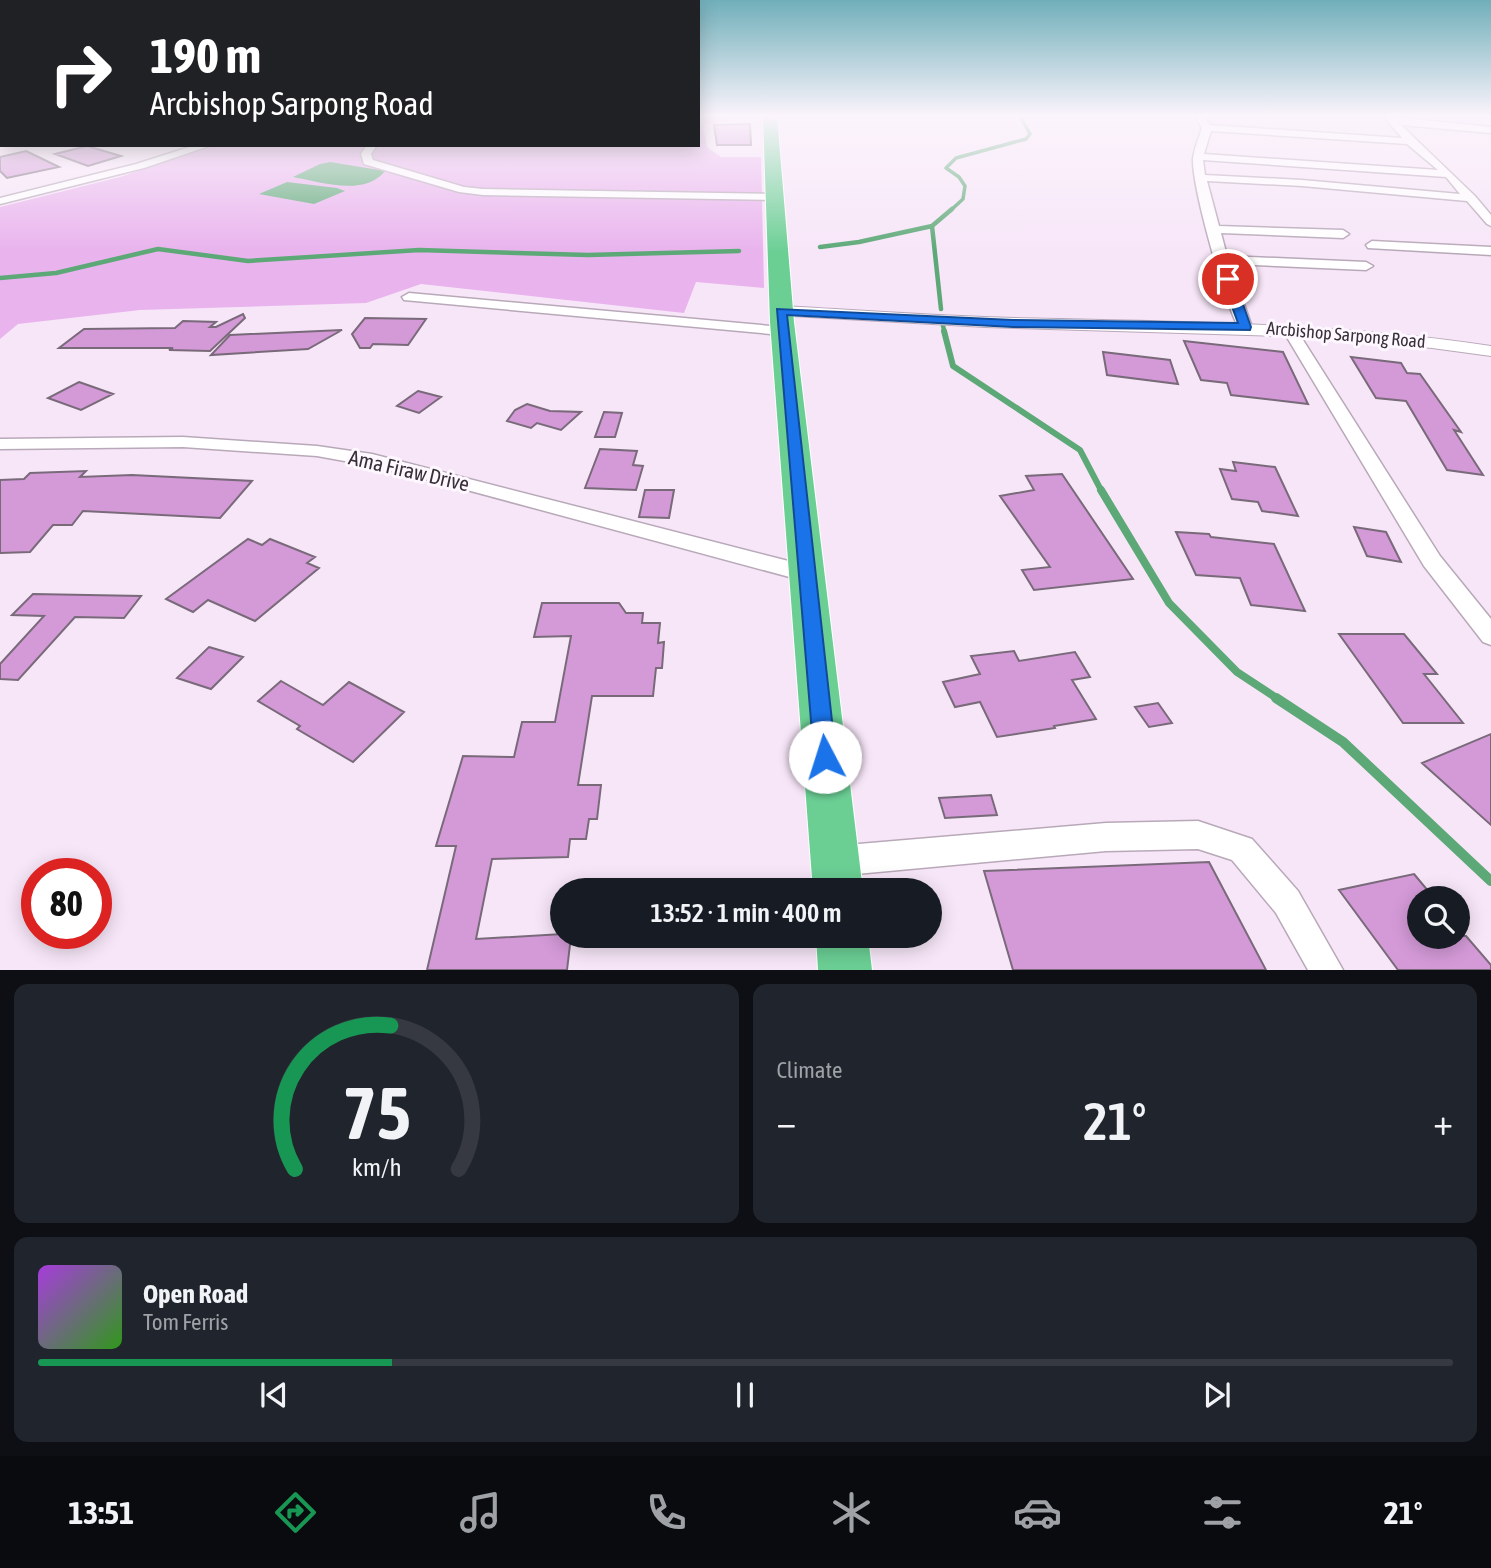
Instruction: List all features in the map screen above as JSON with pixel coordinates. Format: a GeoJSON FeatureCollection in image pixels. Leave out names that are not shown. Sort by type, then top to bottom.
{"type":"FeatureCollection","features":[{"type":"Feature","properties":{"kind":"highway"},"geometry":{"type":"LineString","coordinates":[[771,161],[782,321],[836,876]]}},
{"type":"Feature","properties":{"kind":"highway"},"geometry":{"type":"LineString","coordinates":[[843,948],[845,970]]}},
{"type":"Feature","properties":{"kind":"street"},"geometry":{"type":"LineString","coordinates":[[0,201],[155,161]]}},
{"type":"Feature","properties":{"kind":"street"},"geometry":{"type":"LineString","coordinates":[[368,161],[463,190],[775,197]]}},
{"type":"Feature","properties":{"kind":"street"},"geometry":{"type":"LineString","coordinates":[[1198,161],[1200,178],[1222,260],[1245,327]]}},
{"type":"Feature","properties":{"kind":"street"},"geometry":{"type":"LineString","coordinates":[[1261,161],[1449,174]]}},
{"type":"Feature","properties":{"kind":"street"},"geometry":{"type":"LineString","coordinates":[[1434,161],[1449,174],[1491,222]]}},
{"type":"Feature","properties":{"kind":"street"},"geometry":{"type":"LineString","coordinates":[[1200,178],[1302,183],[1471,198]]}},
{"type":"Feature","properties":{"kind":"street"},"geometry":{"type":"LineString","coordinates":[[1214,229],[1343,234]]}},
{"type":"Feature","properties":{"kind":"street"},"geometry":{"type":"LineString","coordinates":[[1371,245],[1491,251]]}},
{"type":"Feature","properties":{"kind":"street"},"geometry":{"type":"LineString","coordinates":[[1222,260],[1366,266]]}},
{"type":"Feature","properties":{"kind":"street"},"geometry":{"type":"LineString","coordinates":[[409,297],[782,321]]}},
{"type":"Feature","properties":{"kind":"street","name":"Arcbishop Sarpong Road"},"geometry":{"type":"LineString","coordinates":[[782,321],[1245,327],[1381,336],[1491,351]]}},
{"type":"Feature","properties":{"kind":"street"},"geometry":{"type":"LineString","coordinates":[[1289,329],[1432,561],[1491,636]]}},
{"type":"Feature","properties":{"kind":"street","name":"Ama Firaw Drive"},"geometry":{"type":"LineString","coordinates":[[0,444],[183,442],[317,451],[372,460],[433,475],[808,574]]}},
{"type":"Feature","properties":{"kind":"street"},"geometry":{"type":"LineString","coordinates":[[836,876],[1107,837],[1198,835],[1242,849],[1287,902],[1327,970]]}},
{"type":"Feature","properties":{"kind":"shaded area"},"geometry":{"type":"Polygon","coordinates":[[[168,161],[761,161],[764,288],[696,282],[684,313],[421,284],[366,303],[140,310],[18,324],[0,339],[0,207],[120,177],[168,161]]]}},
{"type":"Feature","properties":{"kind":"shaded area"},"geometry":{"type":"Polygon","coordinates":[[[330,162],[385,171],[366,184],[354,186],[293,177],[330,162]]]}},
{"type":"Feature","properties":{"kind":"shaded area"},"geometry":{"type":"Polygon","coordinates":[[[287,182],[345,191],[314,204],[259,194],[287,182]]]}},
{"type":"Feature","properties":{"kind":"building"},"geometry":{"type":"Polygon","coordinates":[[[0,161],[47,161],[59,167],[7,178],[0,171],[0,161]]]}},
{"type":"Feature","properties":{"kind":"building"},"geometry":{"type":"Polygon","coordinates":[[[75,161],[104,161],[88,166],[75,161]]]}},
{"type":"Feature","properties":{"kind":"building"},"geometry":{"type":"Polygon","coordinates":[[[243,314],[245,318],[210,351],[169,350],[173,348],[59,348],[84,329],[175,328],[183,321],[216,322],[210,327],[216,327],[243,314]]]}},
{"type":"Feature","properties":{"kind":"building"},"geometry":{"type":"Polygon","coordinates":[[[365,318],[426,319],[408,345],[373,344],[370,348],[360,348],[352,334],[365,318]]]}},
{"type":"Feature","properties":{"kind":"building"},"geometry":{"type":"Polygon","coordinates":[[[342,330],[308,349],[211,355],[230,335],[342,330]]]}},
{"type":"Feature","properties":{"kind":"building"},"geometry":{"type":"Polygon","coordinates":[[[1184,341],[1283,352],[1308,404],[1231,395],[1227,383],[1201,380],[1184,341]]]}},
{"type":"Feature","properties":{"kind":"building"},"geometry":{"type":"Polygon","coordinates":[[[1103,352],[1170,360],[1178,384],[1107,375],[1103,352]]]}},
{"type":"Feature","properties":{"kind":"building"},"geometry":{"type":"Polygon","coordinates":[[[1351,357],[1401,363],[1407,373],[1420,374],[1461,432],[1454,430],[1483,475],[1447,470],[1406,401],[1376,398],[1351,357]]]}},
{"type":"Feature","properties":{"kind":"building"},"geometry":{"type":"Polygon","coordinates":[[[79,382],[113,394],[81,410],[48,398],[79,382]]]}},
{"type":"Feature","properties":{"kind":"building"},"geometry":{"type":"Polygon","coordinates":[[[418,391],[441,397],[419,413],[397,406],[418,391]]]}},
{"type":"Feature","properties":{"kind":"building"},"geometry":{"type":"Polygon","coordinates":[[[527,404],[550,411],[581,412],[561,430],[537,423],[531,428],[507,421],[515,410],[527,404]]]}},
{"type":"Feature","properties":{"kind":"building"},"geometry":{"type":"Polygon","coordinates":[[[604,412],[622,413],[615,437],[595,437],[604,412]]]}},
{"type":"Feature","properties":{"kind":"building"},"geometry":{"type":"Polygon","coordinates":[[[600,449],[637,451],[633,465],[643,466],[636,490],[585,488],[600,449]]]}},
{"type":"Feature","properties":{"kind":"building"},"geometry":{"type":"Polygon","coordinates":[[[1233,462],[1275,467],[1298,516],[1262,511],[1258,502],[1232,499],[1220,469],[1236,471],[1233,462]]]}},
{"type":"Feature","properties":{"kind":"building"},"geometry":{"type":"Polygon","coordinates":[[[86,471],[80,477],[132,475],[252,481],[220,518],[83,511],[72,525],[53,525],[30,552],[0,553],[0,480],[24,479],[30,473],[86,471]]]}},
{"type":"Feature","properties":{"kind":"building"},"geometry":{"type":"Polygon","coordinates":[[[1062,474],[1133,579],[1034,590],[1022,570],[1050,567],[1000,496],[1034,490],[1026,476],[1062,474]]]}},
{"type":"Feature","properties":{"kind":"building"},"geometry":{"type":"Polygon","coordinates":[[[645,490],[674,490],[669,518],[639,517],[645,490]]]}},
{"type":"Feature","properties":{"kind":"building"},"geometry":{"type":"Polygon","coordinates":[[[1354,527],[1386,532],[1401,562],[1367,556],[1354,527]]]}},
{"type":"Feature","properties":{"kind":"building"},"geometry":{"type":"Polygon","coordinates":[[[1176,532],[1274,544],[1305,611],[1251,605],[1240,578],[1196,575],[1176,532]]]}},
{"type":"Feature","properties":{"kind":"building"},"geometry":{"type":"Polygon","coordinates":[[[248,539],[262,545],[270,539],[315,557],[307,563],[319,568],[255,621],[208,600],[193,612],[166,599],[248,539]]]}},
{"type":"Feature","properties":{"kind":"building"},"geometry":{"type":"Polygon","coordinates":[[[33,594],[141,596],[124,618],[75,617],[18,680],[0,679],[0,664],[44,616],[12,615],[33,594]]]}},
{"type":"Feature","properties":{"kind":"building"},"geometry":{"type":"Polygon","coordinates":[[[542,603],[619,603],[626,613],[643,613],[642,623],[660,623],[658,643],[664,642],[662,668],[656,668],[653,696],[592,696],[578,785],[601,785],[597,819],[589,819],[586,839],[570,839],[568,857],[492,859],[476,939],[550,935],[550,948],[570,948],[567,970],[427,970],[456,846],[436,846],[463,756],[514,757],[522,722],[555,722],[571,636],[534,637],[542,603]]]}},
{"type":"Feature","properties":{"kind":"building"},"geometry":{"type":"Polygon","coordinates":[[[1339,634],[1404,634],[1437,674],[1424,674],[1463,723],[1403,723],[1339,634]]]}},
{"type":"Feature","properties":{"kind":"building"},"geometry":{"type":"Polygon","coordinates":[[[209,647],[243,657],[211,689],[177,678],[209,647]]]}},
{"type":"Feature","properties":{"kind":"building"},"geometry":{"type":"Polygon","coordinates":[[[1014,651],[1019,661],[1075,652],[1090,677],[1072,680],[1096,719],[997,737],[980,702],[955,707],[943,682],[980,674],[971,656],[1014,651]]]}},
{"type":"Feature","properties":{"kind":"building"},"geometry":{"type":"Polygon","coordinates":[[[281,681],[323,705],[349,682],[404,712],[353,762],[297,729],[300,726],[258,701],[281,681]]]}},
{"type":"Feature","properties":{"kind":"building"},"geometry":{"type":"Polygon","coordinates":[[[1158,703],[1172,723],[1149,727],[1135,707],[1158,703]]]}},
{"type":"Feature","properties":{"kind":"building"},"geometry":{"type":"Polygon","coordinates":[[[1491,734],[1491,825],[1422,763],[1491,734]]]}},
{"type":"Feature","properties":{"kind":"building"},"geometry":{"type":"Polygon","coordinates":[[[991,795],[997,815],[945,818],[939,798],[991,795]]]}},
{"type":"Feature","properties":{"kind":"building"},"geometry":{"type":"Polygon","coordinates":[[[1209,862],[1266,970],[1013,970],[984,871],[1209,862]]]}},
{"type":"Feature","properties":{"kind":"building"},"geometry":{"type":"Polygon","coordinates":[[[1414,874],[1424,886],[1407,886],[1407,949],[1470,949],[1470,941],[1491,965],[1491,970],[1398,970],[1339,890],[1414,874]]]}},
{"type":"Feature","properties":{"kind":"waterway"},"geometry":{"type":"LineString","coordinates":[[950,211],[963,199],[965,186],[959,177],[946,168],[953,161]]}},
{"type":"Feature","properties":{"kind":"waterway"},"geometry":{"type":"LineString","coordinates":[[932,226],[952,209]]}},
{"type":"Feature","properties":{"kind":"waterway"},"geometry":{"type":"LineString","coordinates":[[820,247],[859,242],[932,226]]}},
{"type":"Feature","properties":{"kind":"waterway"},"geometry":{"type":"LineString","coordinates":[[932,226],[941,309]]}},
{"type":"Feature","properties":{"kind":"waterway"},"geometry":{"type":"LineString","coordinates":[[0,278],[56,273],[158,249],[248,261],[419,250],[588,255],[739,251]]}},
{"type":"Feature","properties":{"kind":"waterway"},"geometry":{"type":"LineString","coordinates":[[943,326],[945,333]]}},
{"type":"Feature","properties":{"kind":"waterway"},"geometry":{"type":"LineString","coordinates":[[944,331],[953,366],[1080,450],[1102,492]]}},
{"type":"Feature","properties":{"kind":"waterway"},"geometry":{"type":"LineString","coordinates":[[1101,490],[1169,603],[1237,672],[1278,699]]}},
{"type":"Feature","properties":{"kind":"waterway"},"geometry":{"type":"LineString","coordinates":[[1276,698],[1343,742],[1491,881]]}},
{"type":"Feature","properties":{"kind":"route"},"geometry":{"type":"LineString","coordinates":[[825,757],[781,311],[1013,323],[1245,327],[1228,279]]}}]}
